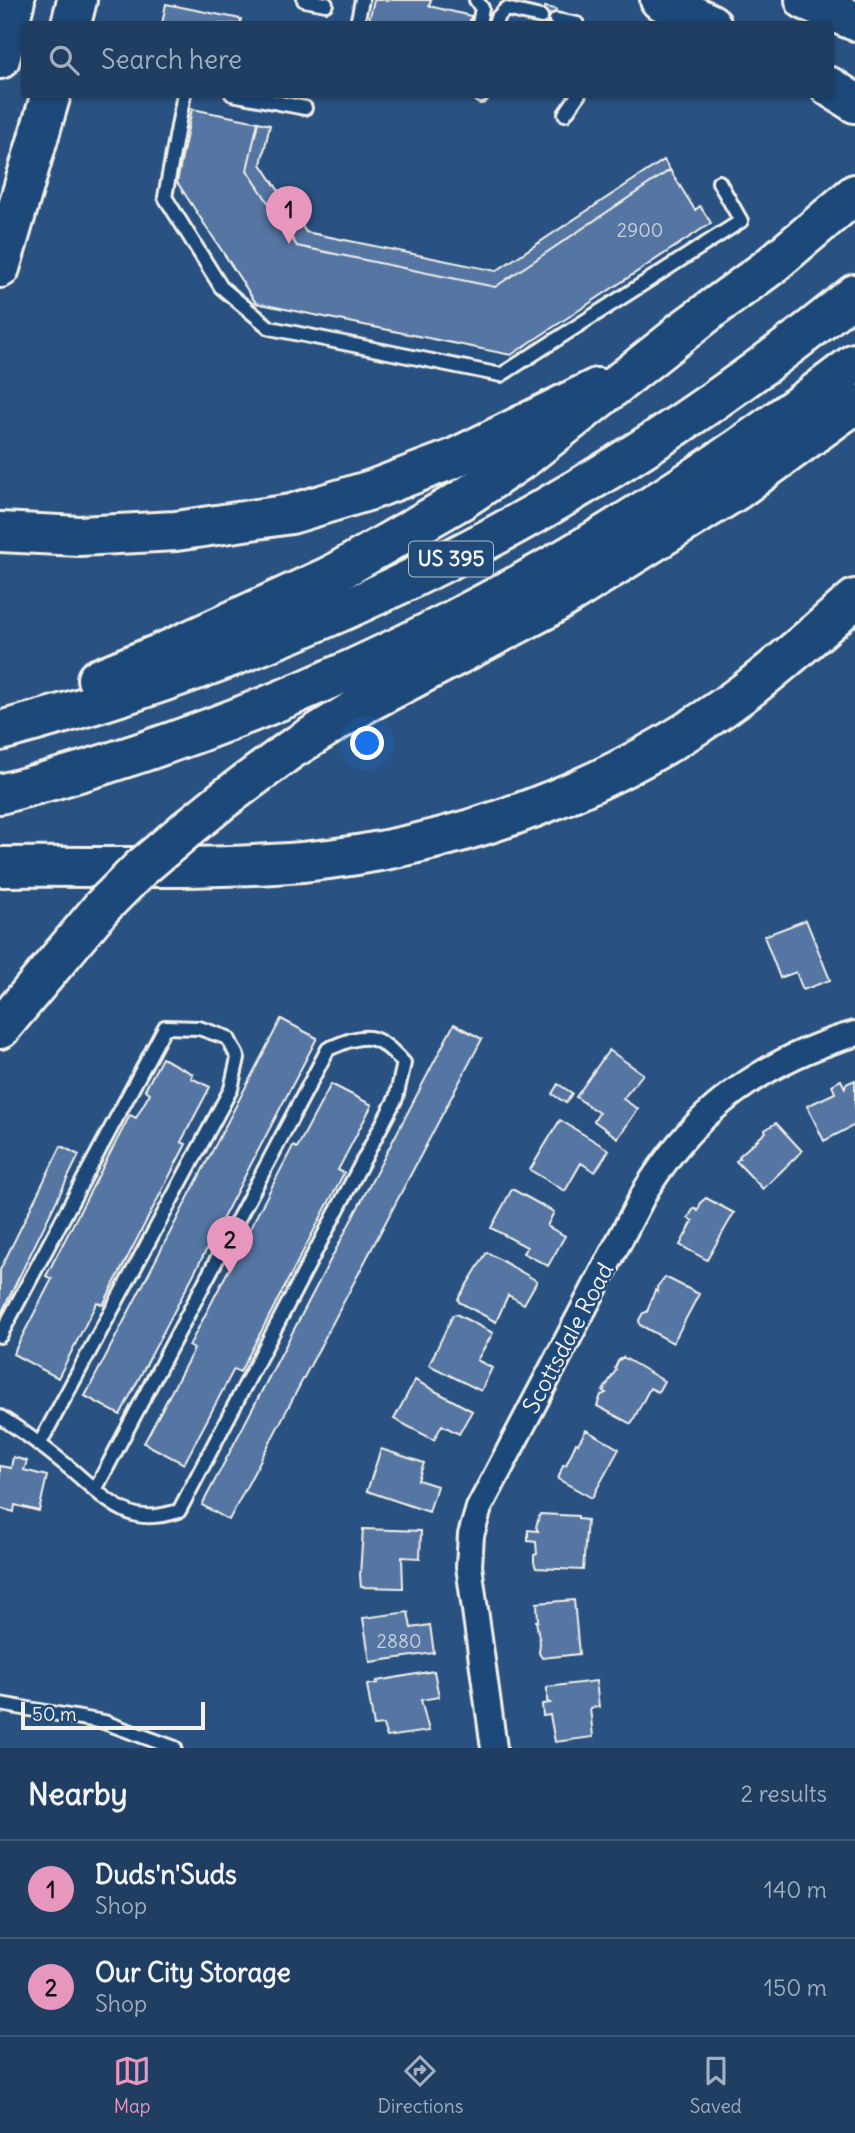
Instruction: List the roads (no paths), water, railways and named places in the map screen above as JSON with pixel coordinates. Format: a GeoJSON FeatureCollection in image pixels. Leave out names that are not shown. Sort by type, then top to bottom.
{"type":"FeatureCollection","features":[{"type":"Feature","properties":{"kind":"main road"},"geometry":{"type":"LineString","coordinates":[[0,54],[15,0]]}},
{"type":"Feature","properties":{"kind":"main road"},"geometry":{"type":"LineString","coordinates":[[72,21],[78,0]]}},
{"type":"Feature","properties":{"kind":"main road"},"geometry":{"type":"LineString","coordinates":[[660,0],[705,21]]}},
{"type":"Feature","properties":{"kind":"main road"},"geometry":{"type":"LineString","coordinates":[[805,0],[855,21]]}},
{"type":"Feature","properties":{"kind":"main road"},"geometry":{"type":"LineString","coordinates":[[834,90],[855,103]]}},
{"type":"Feature","properties":{"kind":"main road"},"geometry":{"type":"LineString","coordinates":[[0,268],[50,98]]}},
{"type":"Feature","properties":{"kind":"main road"},"geometry":{"type":"LineString","coordinates":[[0,532],[79,536],[176,531],[291,514],[371,491],[453,459],[589,393],[643,359],[768,268],[855,194]]}},
{"type":"Feature","properties":{"kind":"main road","name":"US 395"},"geometry":{"type":"LineString","coordinates":[[0,732],[102,703],[275,640],[371,599],[463,553],[570,494],[665,436],[766,364],[855,294]]}},
{"type":"Feature","properties":{"kind":"main road"},"geometry":{"type":"LineString","coordinates":[[0,716],[166,652],[330,576],[463,499],[524,458],[707,313]]}},
{"type":"Feature","properties":{"kind":"main road","name":"US 395"},"geometry":{"type":"LineString","coordinates":[[0,794],[93,769],[237,718],[440,626],[569,557],[631,520],[730,454],[855,363]]}},
{"type":"Feature","properties":{"kind":"main road"},"geometry":{"type":"LineString","coordinates":[[0,1029],[102,907],[141,868],[224,799],[290,750],[364,704],[544,610],[737,490],[855,404]]}},
{"type":"Feature","properties":{"kind":"main road"},"geometry":{"type":"LineString","coordinates":[[0,867],[243,866],[304,861],[373,852],[492,824],[602,779],[662,746],[745,692],[855,598]]}},
{"type":"Feature","properties":{"kind":"street","name":"Scottsdale Road"},"geometry":{"type":"LineString","coordinates":[[494,1748],[469,1566],[471,1535],[479,1508],[647,1188],[679,1144],[711,1111],[745,1084],[785,1060],[827,1041],[855,1034]]}},
{"type":"Feature","properties":{"kind":"lane"},"geometry":{"type":"LineString","coordinates":[[304,0],[326,4]]}},
{"type":"Feature","properties":{"kind":"lane"},"geometry":{"type":"LineString","coordinates":[[357,21],[362,0]]}},
{"type":"Feature","properties":{"kind":"lane"},"geometry":{"type":"LineString","coordinates":[[476,0],[482,8],[480,21]]}},
{"type":"Feature","properties":{"kind":"lane"},"geometry":{"type":"LineString","coordinates":[[496,21],[506,9],[541,17]]}},
{"type":"Feature","properties":{"kind":"lane"},"geometry":{"type":"LineString","coordinates":[[556,20],[561,21]]}},
{"type":"Feature","properties":{"kind":"lane"},"geometry":{"type":"LineString","coordinates":[[183,98],[165,197],[221,287],[270,328],[500,375],[741,221],[719,182]]}},
{"type":"Feature","properties":{"kind":"lane"},"geometry":{"type":"LineString","coordinates":[[253,98],[305,108]]}},
{"type":"Feature","properties":{"kind":"lane"},"geometry":{"type":"LineString","coordinates":[[565,114],[576,98]]}},
{"type":"Feature","properties":{"kind":"lane"},"geometry":{"type":"LineString","coordinates":[[0,1336],[165,1027],[200,1028],[228,1038],[238,1058],[231,1089],[39,1445]]}},
{"type":"Feature","properties":{"kind":"lane"},"geometry":{"type":"LineString","coordinates":[[0,1417],[95,1490],[134,1514],[156,1517],[180,1511],[396,1098],[404,1063],[387,1044],[358,1036],[328,1049],[95,1490]]}},
{"type":"Feature","properties":{"kind":"lane"},"geometry":{"type":"LineString","coordinates":[[0,1704],[104,1722],[175,1748]]}},
{"type":"Feature","properties":{"kind":"place","name":"Duds'n'Suds"},"geometry":{"type":"Point","coordinates":[289,244]}},
{"type":"Feature","properties":{"kind":"place","name":"Our City Storage"},"geometry":{"type":"Point","coordinates":[230,1274]}}]}
